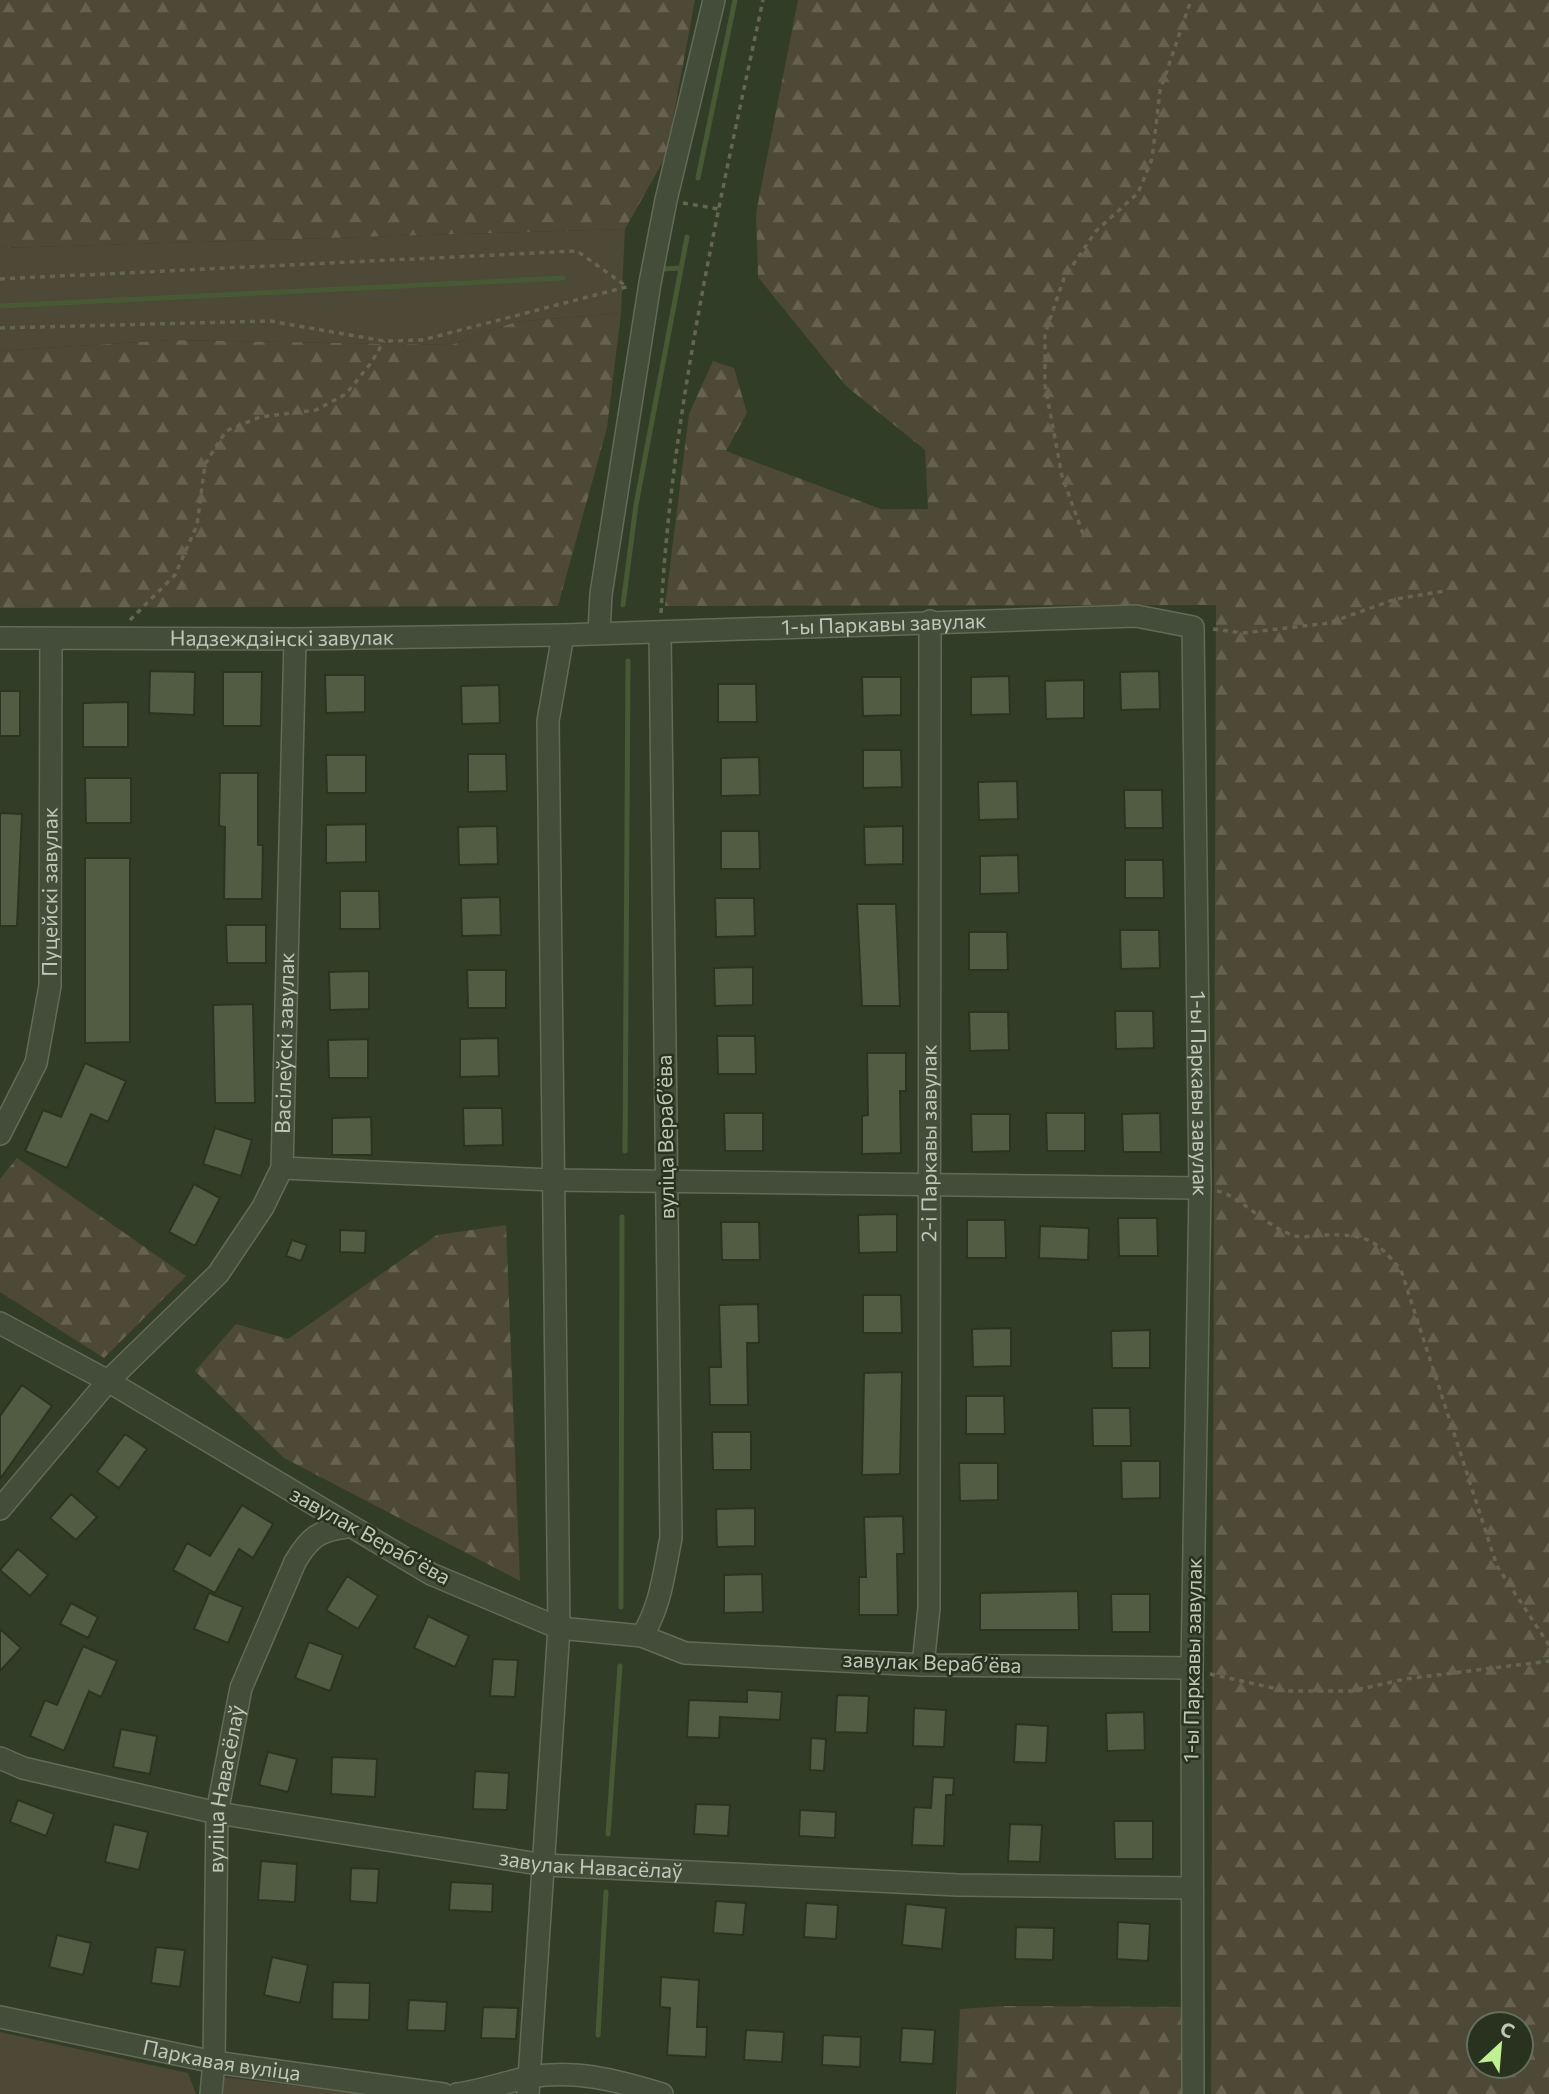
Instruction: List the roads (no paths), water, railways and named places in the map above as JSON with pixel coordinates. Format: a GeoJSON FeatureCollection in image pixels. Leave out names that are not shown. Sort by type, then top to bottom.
{"type":"FeatureCollection","features":[{"type":"Feature","properties":{"kind":"street"},"geometry":{"type":"LineString","coordinates":[[599,632],[601,594],[650,283],[666,200],[714,0]]}},
{"type":"Feature","properties":{"kind":"street","name":"1-ы Паркавы завулак"},"geometry":{"type":"LineString","coordinates":[[599,632],[1136,616],[1193,627],[1200,1188],[1192,1668],[1193,2094]]}},
{"type":"Feature","properties":{"kind":"street","name":"2-і Паркавы завулак"},"geometry":{"type":"LineString","coordinates":[[923,1665],[929,1608],[930,621]]}},
{"type":"Feature","properties":{"kind":"street","name":"Надзеждзінскі завулак"},"geometry":{"type":"LineString","coordinates":[[0,638],[295,639],[563,635],[599,632]]}},
{"type":"Feature","properties":{"kind":"street","name":"вуліца Верабʼёва"},"geometry":{"type":"LineString","coordinates":[[642,1636],[659,1600],[671,1538],[660,632]]}},
{"type":"Feature","properties":{"kind":"street"},"geometry":{"type":"LineString","coordinates":[[529,2086],[559,1628],[548,721],[563,635]]}},
{"type":"Feature","properties":{"kind":"street","name":"Пуцейскі завулак"},"geometry":{"type":"LineString","coordinates":[[0,1134],[36,1063],[50,986],[51,639]]}},
{"type":"Feature","properties":{"kind":"street","name":"Васілеўскі завулак"},"geometry":{"type":"LineString","coordinates":[[0,1509],[108,1381],[218,1274],[263,1207],[282,1168],[295,639]]}},
{"type":"Feature","properties":{"kind":"street"},"geometry":{"type":"LineString","coordinates":[[282,1168],[552,1180],[930,1187],[1200,1188]]}},
{"type":"Feature","properties":{"kind":"street","name":"завулак Верабʼёва"},"geometry":{"type":"LineString","coordinates":[[0,1323],[108,1381],[347,1527],[431,1574],[559,1628],[642,1636],[685,1653],[923,1665],[1192,1668]]}},
{"type":"Feature","properties":{"kind":"street","name":"вуліца Навасёлаў"},"geometry":{"type":"LineString","coordinates":[[211,2094],[214,2062],[217,1813],[241,1688],[295,1562],[306,1543],[320,1531],[347,1527]]}},
{"type":"Feature","properties":{"kind":"street","name":"завулак Навасёлаў"},"geometry":{"type":"LineString","coordinates":[[0,1758],[23,1768],[217,1813],[545,1865],[958,1885],[1191,1888]]}},
{"type":"Feature","properties":{"kind":"street","name":"Паркавая вуліца"},"geometry":{"type":"LineString","coordinates":[[0,2017],[214,2062],[443,2094]]}},
{"type":"Feature","properties":{"kind":"street"},"geometry":{"type":"LineString","coordinates":[[457,2094],[529,2086],[580,2073],[662,2094]]}},
{"type":"Feature","properties":{"kind":"waterway"},"geometry":{"type":"LineString","coordinates":[[698,178],[735,0]]}},
{"type":"Feature","properties":{"kind":"waterway"},"geometry":{"type":"LineString","coordinates":[[623,605],[636,505],[687,237]]}},
{"type":"Feature","properties":{"kind":"waterway"},"geometry":{"type":"LineString","coordinates":[[662,269],[681,268]]}},
{"type":"Feature","properties":{"kind":"waterway"},"geometry":{"type":"LineString","coordinates":[[0,306],[563,278]]}},
{"type":"Feature","properties":{"kind":"waterway"},"geometry":{"type":"LineString","coordinates":[[625,1151],[628,661]]}},
{"type":"Feature","properties":{"kind":"waterway"},"geometry":{"type":"LineString","coordinates":[[621,1607],[622,1217]]}},
{"type":"Feature","properties":{"kind":"waterway"},"geometry":{"type":"LineString","coordinates":[[608,1834],[620,1666]]}},
{"type":"Feature","properties":{"kind":"waterway"},"geometry":{"type":"LineString","coordinates":[[598,2035],[606,1892]]}}]}
